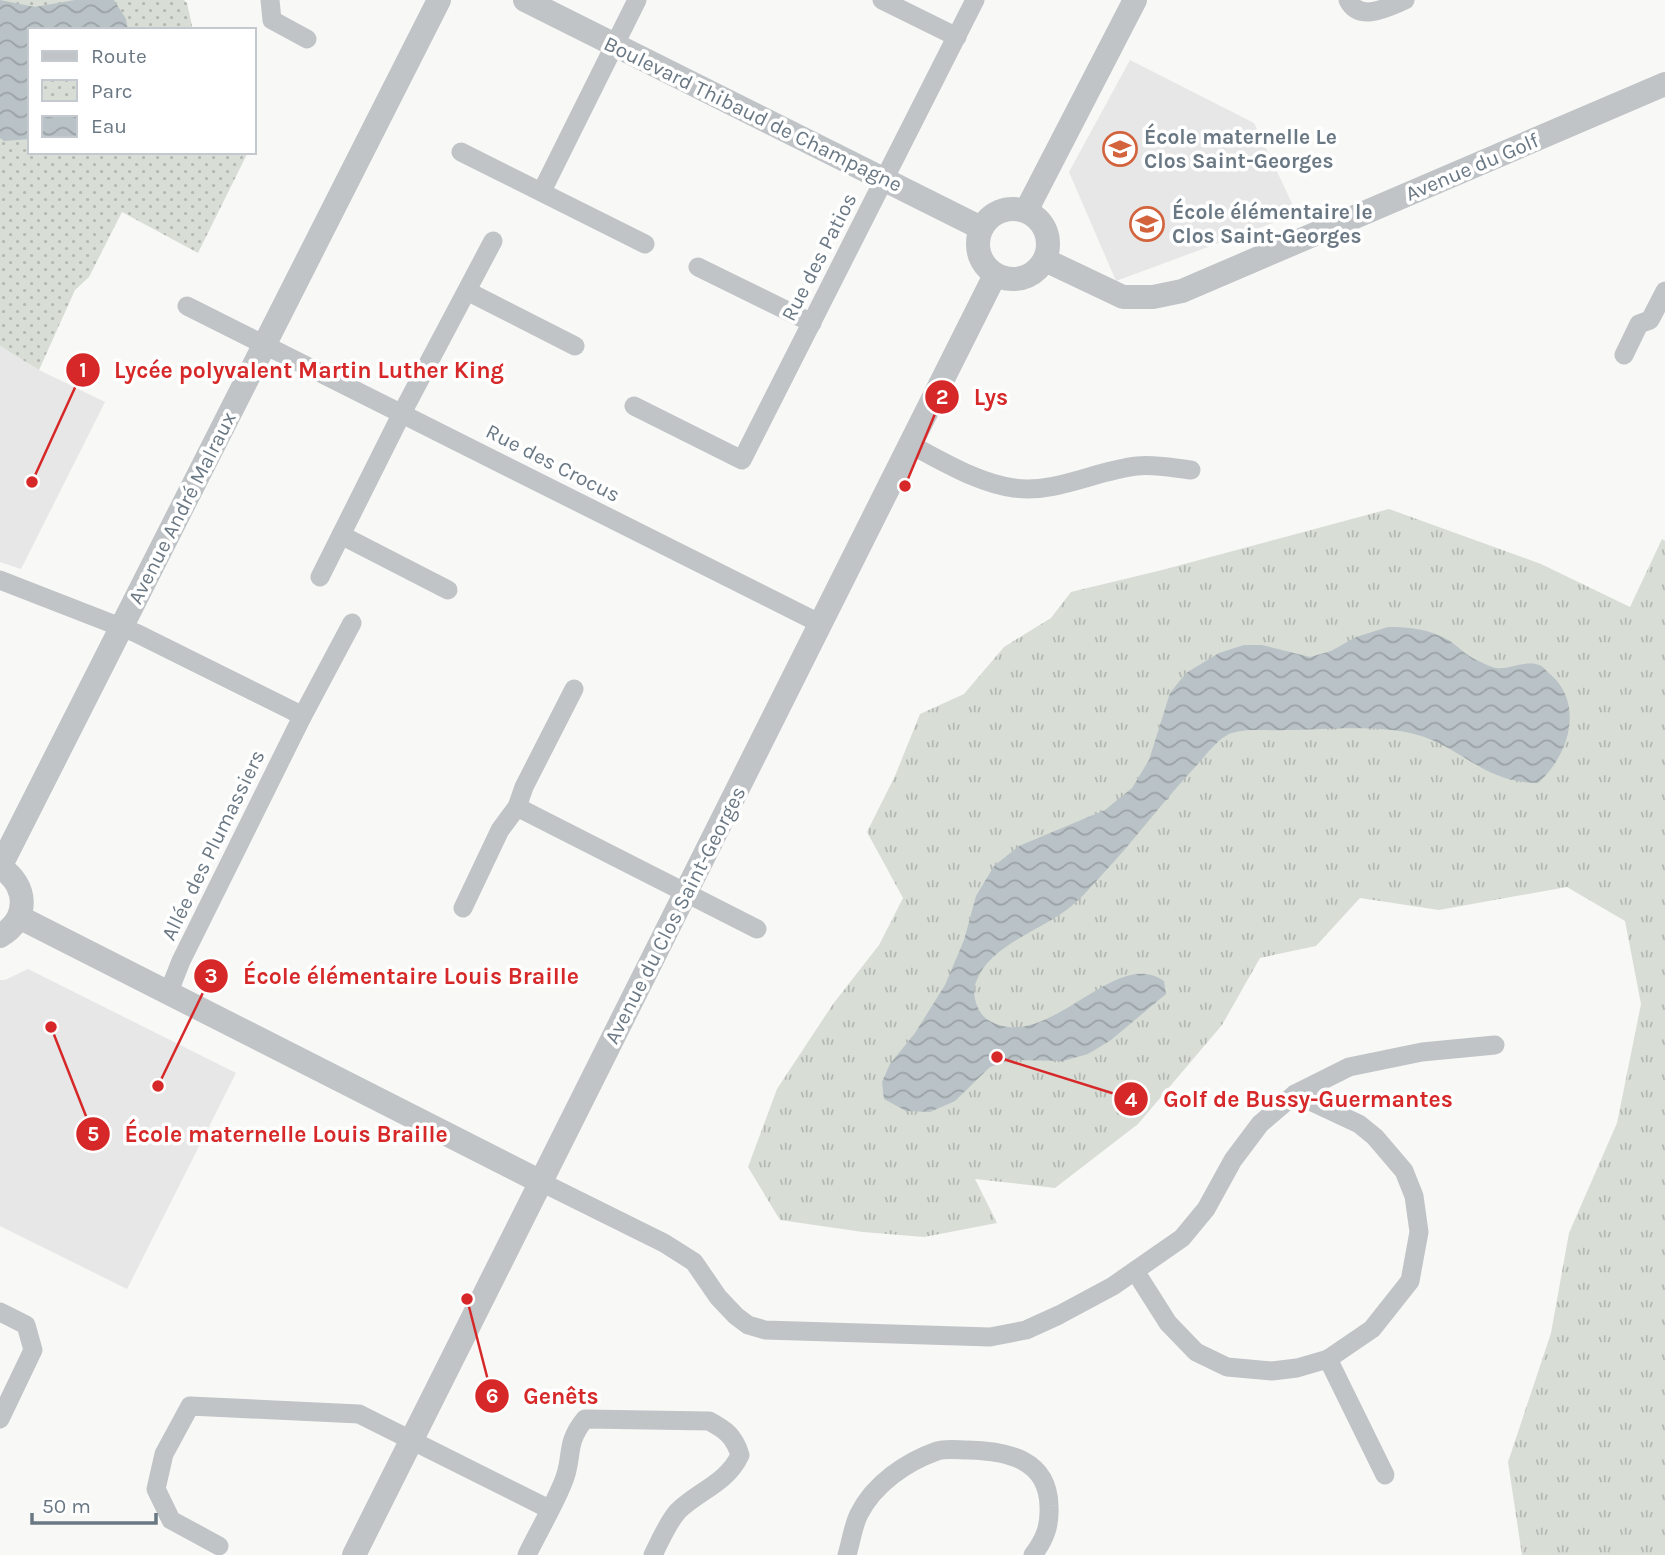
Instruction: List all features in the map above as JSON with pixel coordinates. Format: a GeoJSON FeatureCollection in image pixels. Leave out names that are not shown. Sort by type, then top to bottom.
{"type":"FeatureCollection","features":[{"type":"Feature","properties":{"kind":"street"},"geometry":{"type":"LineString","coordinates":[[271,0],[272,20],[307,39]]}},
{"type":"Feature","properties":{"kind":"street","name":"Avenue André Malraux"},"geometry":{"type":"LineString","coordinates":[[0,867],[439,0]]}},
{"type":"Feature","properties":{"kind":"street"},"geometry":{"type":"LineString","coordinates":[[451,0],[457,0]]}},
{"type":"Feature","properties":{"kind":"street","name":"Boulevard Thibaud de Champagne"},"geometry":{"type":"LineString","coordinates":[[525,0],[981,228]]}},
{"type":"Feature","properties":{"kind":"street"},"geometry":{"type":"LineString","coordinates":[[542,191],[637,0]]}},
{"type":"Feature","properties":{"kind":"street"},"geometry":{"type":"LineString","coordinates":[[882,0],[957,37]]}},
{"type":"Feature","properties":{"kind":"street","name":"Rue des Patios"},"geometry":{"type":"LineString","coordinates":[[634,406],[742,460],[975,0]]}},
{"type":"Feature","properties":{"kind":"street"},"geometry":{"type":"LineString","coordinates":[[1026,211],[1135,0]]}},
{"type":"Feature","properties":{"kind":"street"},"geometry":{"type":"LineString","coordinates":[[1348,0],[1360,11],[1369,12],[1380,11],[1405,0]]}},
{"type":"Feature","properties":{"kind":"street","name":"Avenue du Golf"},"geometry":{"type":"LineString","coordinates":[[1045,260],[1123,297],[1153,297],[1182,291],[1665,84]]}},
{"type":"Feature","properties":{"kind":"street"},"geometry":{"type":"LineString","coordinates":[[461,152],[645,244]]}},
{"type":"Feature","properties":{"kind":"street"},"geometry":{"type":"LineString","coordinates":[[1016,209],[1026,211],[1044,226],[1048,237],[1045,260],[1038,270],[1017,280],[995,275],[981,259],[978,249],[981,228],[995,213],[1016,209]]}},
{"type":"Feature","properties":{"kind":"street"},"geometry":{"type":"LineString","coordinates":[[320,578],[402,413],[493,241]]}},
{"type":"Feature","properties":{"kind":"street"},"geometry":{"type":"LineString","coordinates":[[698,267],[812,323]]}},
{"type":"Feature","properties":{"kind":"street","name":"Avenue du Clos Saint-Georges"},"geometry":{"type":"LineString","coordinates":[[354,1555],[995,275]]}},
{"type":"Feature","properties":{"kind":"street"},"geometry":{"type":"LineString","coordinates":[[467,291],[575,346]]}},
{"type":"Feature","properties":{"kind":"street"},"geometry":{"type":"LineString","coordinates":[[1624,355],[1639,324],[1650,320],[1665,291]]}},
{"type":"Feature","properties":{"kind":"street","name":"Rue des Crocus"},"geometry":{"type":"LineString","coordinates":[[187,306],[821,624]]}},
{"type":"Feature","properties":{"kind":"street"},"geometry":{"type":"LineString","coordinates":[[909,444],[973,477],[1017,489],[1053,486],[1138,466],[1191,470]]}},
{"type":"Feature","properties":{"kind":"street"},"geometry":{"type":"LineString","coordinates":[[341,536],[448,590]]}},
{"type":"Feature","properties":{"kind":"street"},"geometry":{"type":"LineString","coordinates":[[0,580],[122,626],[302,718]]}},
{"type":"Feature","properties":{"kind":"street","name":"Allée des Plumassiers"},"geometry":{"type":"LineString","coordinates":[[167,994],[302,718],[352,623]]}},
{"type":"Feature","properties":{"kind":"street"},"geometry":{"type":"LineString","coordinates":[[463,908],[500,831],[517,807],[574,689]]}},
{"type":"Feature","properties":{"kind":"street"},"geometry":{"type":"LineString","coordinates":[[517,807],[757,929]]}},
{"type":"Feature","properties":{"kind":"street"},"geometry":{"type":"LineString","coordinates":[[0,867],[10,874],[22,894],[19,917],[12,928],[0,936]]}},
{"type":"Feature","properties":{"kind":"street"},"geometry":{"type":"LineString","coordinates":[[19,917],[167,994],[664,1242],[694,1262],[718,1297],[736,1316],[748,1325],[765,1329],[990,1337],[1026,1330],[1113,1286],[1182,1238],[1206,1209],[1233,1160],[1260,1124],[1295,1094],[1349,1067],[1422,1052],[1495,1045]]}},
{"type":"Feature","properties":{"kind":"street"},"geometry":{"type":"LineString","coordinates":[[1135,1271],[1168,1323],[1196,1352],[1227,1367],[1272,1371],[1297,1368],[1328,1359],[1372,1329],[1410,1281],[1419,1232],[1414,1196],[1404,1171],[1375,1137],[1359,1124],[1295,1094]]}},
{"type":"Feature","properties":{"kind":"street"},"geometry":{"type":"LineString","coordinates":[[0,1312],[26,1325],[33,1350],[0,1419]]}},
{"type":"Feature","properties":{"kind":"street"},"geometry":{"type":"LineString","coordinates":[[1328,1359],[1385,1475]]}},
{"type":"Feature","properties":{"kind":"street"},"geometry":{"type":"LineString","coordinates":[[219,1546],[171,1520],[156,1489],[164,1454],[190,1406],[359,1414],[549,1509]]}},
{"type":"Feature","properties":{"kind":"street"},"geometry":{"type":"LineString","coordinates":[[527,1555],[570,1465],[572,1438],[585,1419],[709,1421],[724,1429],[734,1439],[740,1455],[734,1468],[723,1479],[677,1512],[653,1555]]}},
{"type":"Feature","properties":{"kind":"street"},"geometry":{"type":"LineString","coordinates":[[847,1555],[859,1514],[876,1489],[904,1467],[939,1450],[992,1450],[1020,1458],[1037,1471],[1049,1492],[1050,1522],[1044,1541],[1033,1555]]}},
{"type":"Feature","properties":{"kind":"shaded area"},"geometry":{"type":"Polygon","coordinates":[[[1130,60],[1254,123],[1297,214],[1116,281],[1069,172],[1130,60]]]}},
{"type":"Feature","properties":{"kind":"shaded area"},"geometry":{"type":"Polygon","coordinates":[[[0,346],[39,370],[105,402],[21,569],[0,562],[0,346]]]}},
{"type":"Feature","properties":{"kind":"shaded area"},"geometry":{"type":"Polygon","coordinates":[[[28,969],[236,1073],[127,1289],[0,1226],[0,980],[28,969]]]}},
{"type":"Feature","properties":{"kind":"green space"},"geometry":{"type":"Polygon","coordinates":[[[0,0],[184,0],[193,28],[28,28],[28,154],[247,154],[198,253],[122,212],[89,277],[75,290],[39,370],[0,346],[0,0]]]}},
{"type":"Feature","properties":{"kind":"green space"},"geometry":{"type":"Polygon","coordinates":[[[1389,509],[1541,564],[1630,607],[1662,539],[1665,541],[1665,1555],[1522,1555],[1508,1462],[1551,1333],[1569,1233],[1617,1123],[1641,1004],[1625,921],[1567,887],[1439,910],[1360,898],[1316,946],[1260,958],[1222,1025],[1138,1124],[1055,1188],[975,1179],[997,1223],[924,1237],[863,1232],[780,1220],[748,1167],[777,1089],[833,1004],[879,945],[903,898],[867,832],[895,776],[920,714],[964,694],[1004,647],[1051,618],[1071,592],[1389,509]]]}},
{"type":"Feature","properties":{"kind":"water"},"geometry":{"type":"Polygon","coordinates":[[[0,0],[35,7],[75,0],[114,0],[126,19],[128,28],[28,28],[28,139],[4,141],[0,138],[0,0]]]}},
{"type":"Feature","properties":{"kind":"water"},"geometry":{"type":"Polygon","coordinates":[[[1388,627],[1412,628],[1435,634],[1450,641],[1472,658],[1494,668],[1533,664],[1539,665],[1551,675],[1568,701],[1570,715],[1564,745],[1549,772],[1538,783],[1507,779],[1432,740],[1398,731],[1360,728],[1252,730],[1227,735],[1079,899],[1054,919],[1002,949],[991,959],[982,969],[974,992],[978,1008],[984,1017],[1010,1027],[1033,1024],[1056,1014],[1124,977],[1145,974],[1164,981],[1166,994],[1111,1040],[1088,1054],[1063,1061],[1010,1060],[990,1067],[955,1101],[930,1112],[906,1111],[884,1099],[882,1082],[890,1064],[915,1033],[945,985],[964,940],[976,896],[994,866],[1019,846],[1105,810],[1132,788],[1149,760],[1170,693],[1186,673],[1219,653],[1244,645],[1262,645],[1310,657],[1331,651],[1356,637],[1388,627]]]}},
{"type":"Feature","properties":{"kind":"place","name":"École maternelle Le Clos Saint-Georges"},"geometry":{"type":"Point","coordinates":[1120,149]}},
{"type":"Feature","properties":{"kind":"place","name":"École élémentaire le Clos Saint-Georges"},"geometry":{"type":"Point","coordinates":[1147,224]}},
{"type":"Feature","properties":{"kind":"place","name":"Lycée polyvalent Martin Luther King"},"geometry":{"type":"Point","coordinates":[32,482]}},
{"type":"Feature","properties":{"kind":"place","name":"Lys"},"geometry":{"type":"Point","coordinates":[905,486]}},
{"type":"Feature","properties":{"kind":"place","name":"École maternelle Louis Braille"},"geometry":{"type":"Point","coordinates":[51,1027]}},
{"type":"Feature","properties":{"kind":"place","name":"Golf de Bussy-Guermantes"},"geometry":{"type":"Point","coordinates":[997,1057]}},
{"type":"Feature","properties":{"kind":"place","name":"École élémentaire Louis Braille"},"geometry":{"type":"Point","coordinates":[158,1086]}},
{"type":"Feature","properties":{"kind":"place","name":"Genêts"},"geometry":{"type":"Point","coordinates":[467,1299]}}]}
